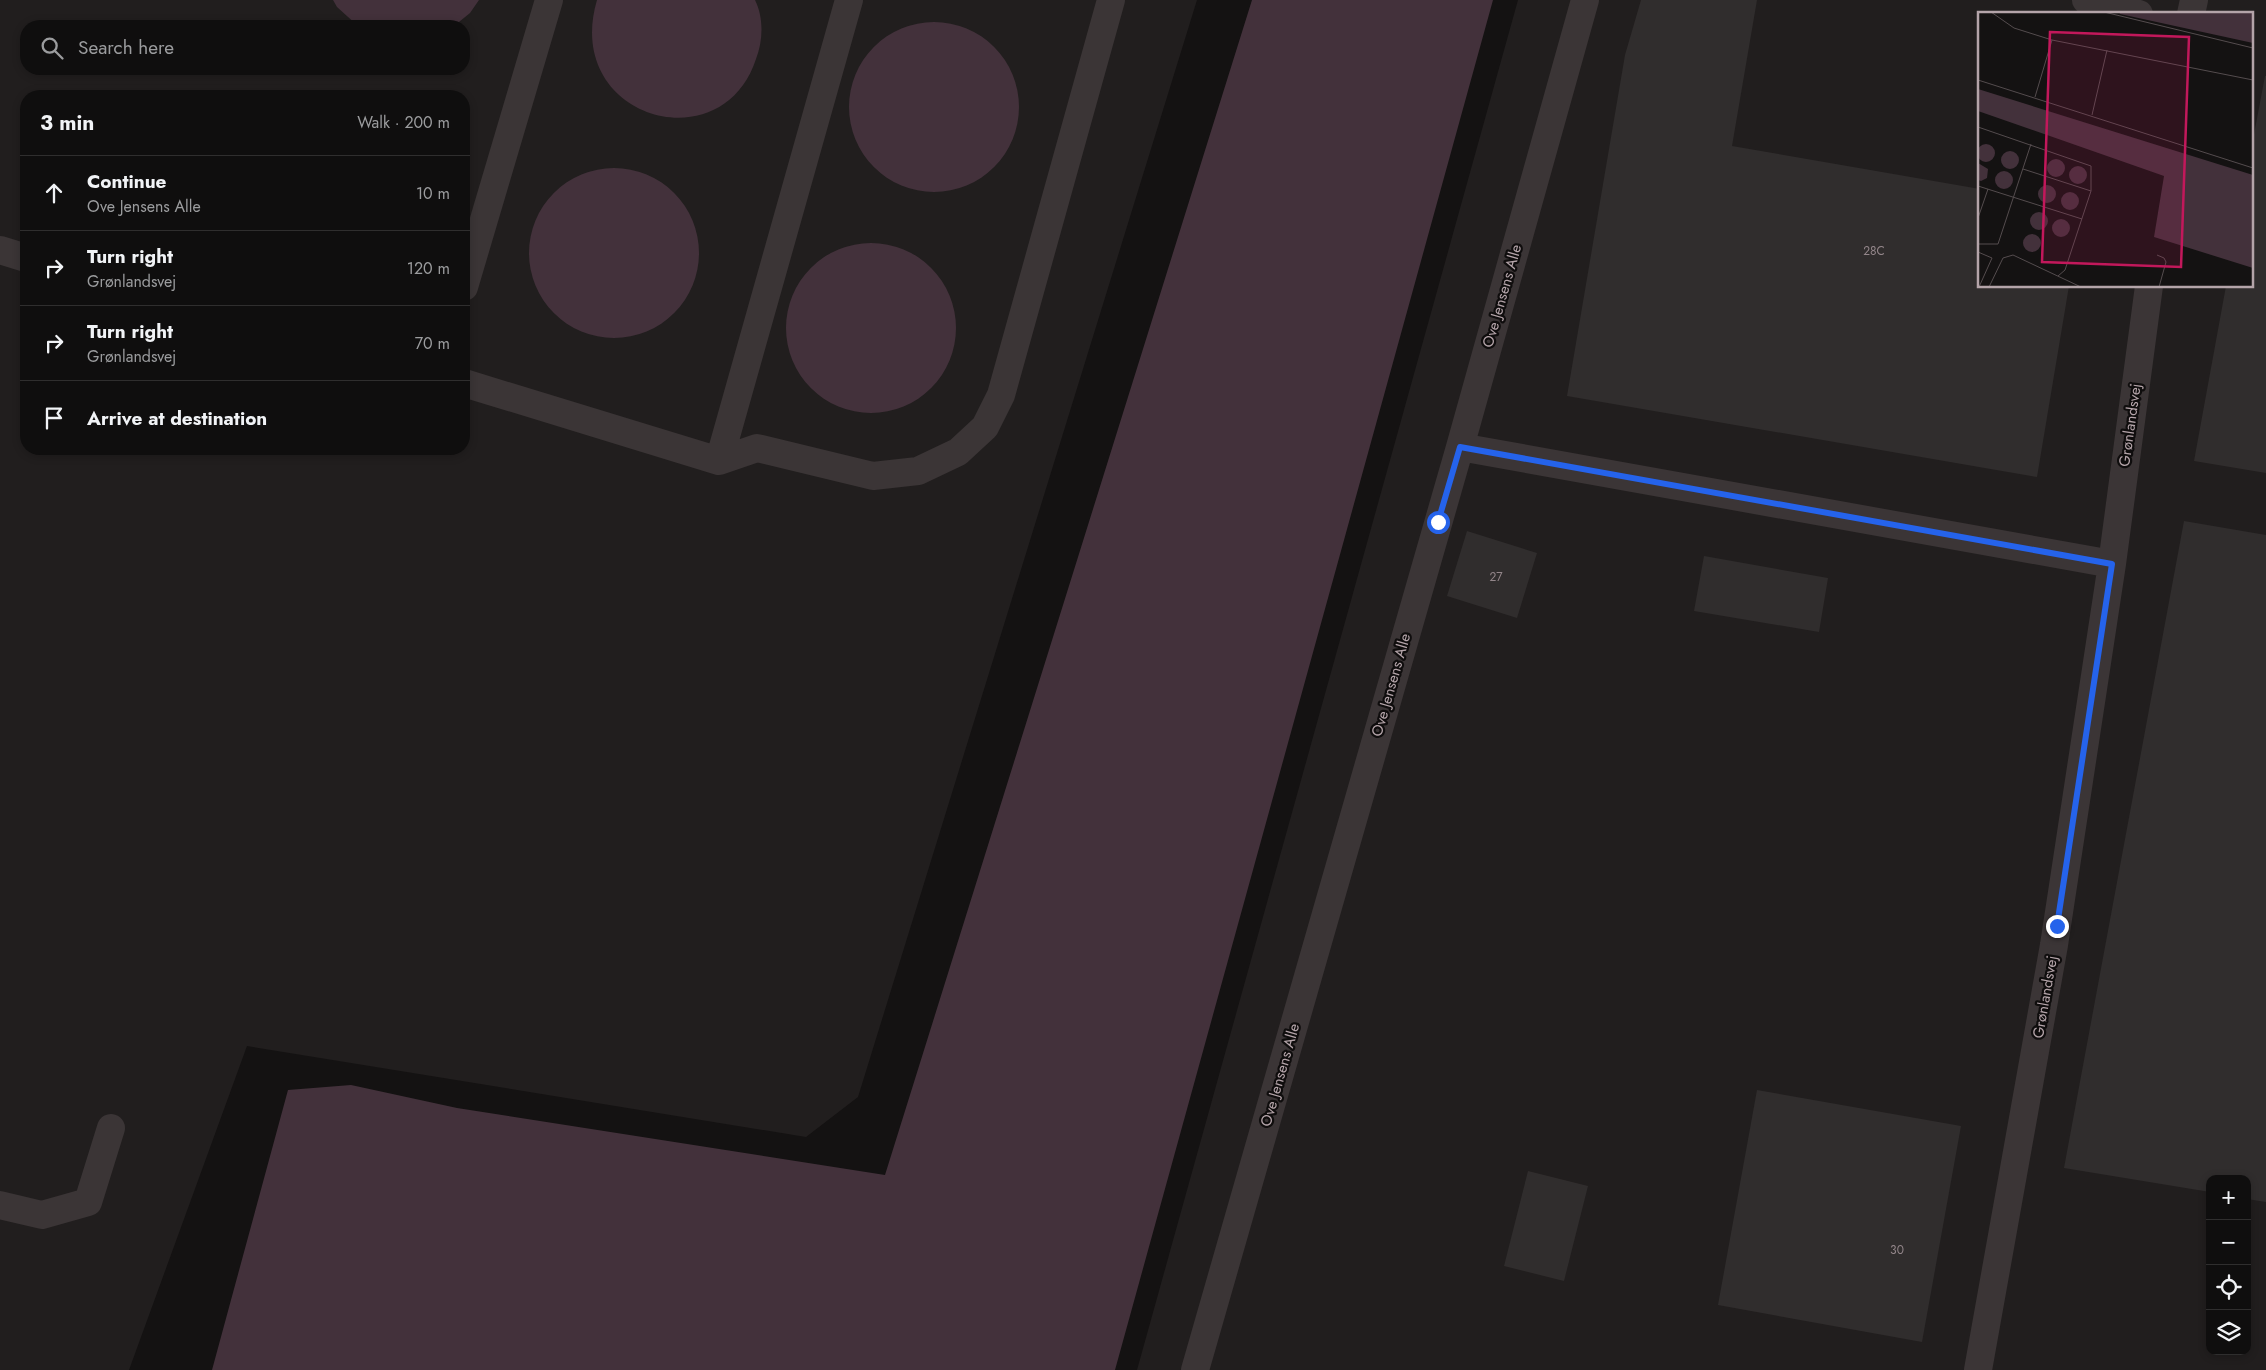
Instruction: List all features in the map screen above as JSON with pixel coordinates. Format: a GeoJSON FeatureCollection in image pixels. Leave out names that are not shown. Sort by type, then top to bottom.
{"type":"FeatureCollection","features":[{"type":"Feature","properties":{"kind":"street"},"geometry":{"type":"LineString","coordinates":[[470,268],[549,0]]}},
{"type":"Feature","properties":{"kind":"street"},"geometry":{"type":"LineString","coordinates":[[719,461],[849,0]]}},
{"type":"Feature","properties":{"kind":"street"},"geometry":{"type":"LineString","coordinates":[[470,385],[719,461],[757,448],[873,476],[918,471],[958,452],[985,427],[1001,395],[1111,0]]}},
{"type":"Feature","properties":{"kind":"street","name":"Ove Jensens Alle"},"geometry":{"type":"LineString","coordinates":[[1195,1370],[1460,447],[1585,0]]}},
{"type":"Feature","properties":{"kind":"street"},"geometry":{"type":"LineString","coordinates":[[2086,0],[2131,12]]}},
{"type":"Feature","properties":{"kind":"street"},"geometry":{"type":"LineString","coordinates":[[0,250],[20,256]]}},
{"type":"Feature","properties":{"kind":"street","name":"Grønlandsvej"},"geometry":{"type":"LineString","coordinates":[[1978,1370],[2054,945],[2112,564],[2148,288]]}},
{"type":"Feature","properties":{"kind":"street"},"geometry":{"type":"LineString","coordinates":[[1460,447],[2112,564]]}},
{"type":"Feature","properties":{"kind":"street"},"geometry":{"type":"LineString","coordinates":[[0,1205],[42,1215],[88,1202],[110,1128]]}},
{"type":"Feature","properties":{"kind":"shaded area"},"geometry":{"type":"Polygon","coordinates":[[[0,0],[1197,0],[858,1097],[806,1137],[247,1046],[129,1370],[0,1370],[0,0]]]}},
{"type":"Feature","properties":{"kind":"shaded area"},"geometry":{"type":"Polygon","coordinates":[[[333,0],[479,0],[470,13],[461,20],[351,20],[337,7],[333,0]]]}},
{"type":"Feature","properties":{"kind":"shaded area"},"geometry":{"type":"Polygon","coordinates":[[[597,0],[755,0],[760,14],[762,30],[756,59],[738,91],[712,111],[682,118],[651,113],[623,98],[602,74],[592,41],[597,0]]]}},
{"type":"Feature","properties":{"kind":"shaded area"},"geometry":{"type":"Polygon","coordinates":[[[1252,0],[1493,0],[1115,1370],[212,1370],[288,1090],[351,1085],[457,1108],[885,1175],[1252,0]]]}},
{"type":"Feature","properties":{"kind":"shaded area"},"geometry":{"type":"Polygon","coordinates":[[[1518,0],[2266,0],[2266,1370],[1137,1370],[1518,0]]]}},
{"type":"Feature","properties":{"kind":"shaded area"},"geometry":{"type":"Polygon","coordinates":[[[942,22],[967,28],[988,41],[1000,53],[1016,82],[1019,107],[1018,124],[1013,140],[1000,161],[988,173],[959,189],[926,192],[901,186],[880,173],[868,161],[852,132],[849,99],[855,74],[868,53],[880,41],[909,25],[942,22]]]}},
{"type":"Feature","properties":{"kind":"shaded area"},"geometry":{"type":"Polygon","coordinates":[[[622,168],[647,174],[668,187],[680,199],[696,228],[699,253],[698,270],[693,286],[680,307],[668,319],[639,335],[606,338],[581,332],[560,319],[548,307],[532,278],[529,245],[535,220],[548,199],[560,187],[589,171],[622,168]]]}},
{"type":"Feature","properties":{"kind":"shaded area"},"geometry":{"type":"Polygon","coordinates":[[[879,243],[904,249],[925,262],[937,274],[953,303],[956,328],[955,345],[950,361],[937,382],[925,394],[896,410],[863,413],[838,407],[817,394],[805,382],[789,353],[786,320],[792,295],[805,274],[817,262],[846,246],[879,243]]]}},
{"type":"Feature","properties":{"kind":"building"},"geometry":{"type":"Polygon","coordinates":[[[1641,0],[1757,0],[1732,146],[1978,189],[1978,288],[2069,288],[2037,477],[1567,396],[1625,55],[1641,0]]]}},
{"type":"Feature","properties":{"kind":"building"},"geometry":{"type":"Polygon","coordinates":[[[2266,76],[2266,473],[2194,461],[2226,288],[2254,288],[2254,134],[2266,76]]]}},
{"type":"Feature","properties":{"kind":"building"},"geometry":{"type":"Polygon","coordinates":[[[2184,521],[2266,535],[2266,1202],[2251,1200],[2251,1175],[2206,1175],[2206,1191],[2064,1168],[2184,521]]]}},
{"type":"Feature","properties":{"kind":"building"},"geometry":{"type":"Polygon","coordinates":[[[1467,531],[1537,553],[1517,618],[1447,596],[1467,531]]]}},
{"type":"Feature","properties":{"kind":"building"},"geometry":{"type":"Polygon","coordinates":[[[1704,556],[1828,578],[1819,632],[1694,611],[1704,556]]]}},
{"type":"Feature","properties":{"kind":"building"},"geometry":{"type":"Polygon","coordinates":[[[1757,1090],[1961,1126],[1922,1342],[1718,1305],[1757,1090]]]}},
{"type":"Feature","properties":{"kind":"building"},"geometry":{"type":"Polygon","coordinates":[[[1528,1171],[1588,1186],[1564,1281],[1504,1266],[1528,1171]]]}},
{"type":"Feature","properties":{"kind":"route"},"geometry":{"type":"LineString","coordinates":[[1438,522],[1460,447],[2112,564],[2057,926]]}}]}
